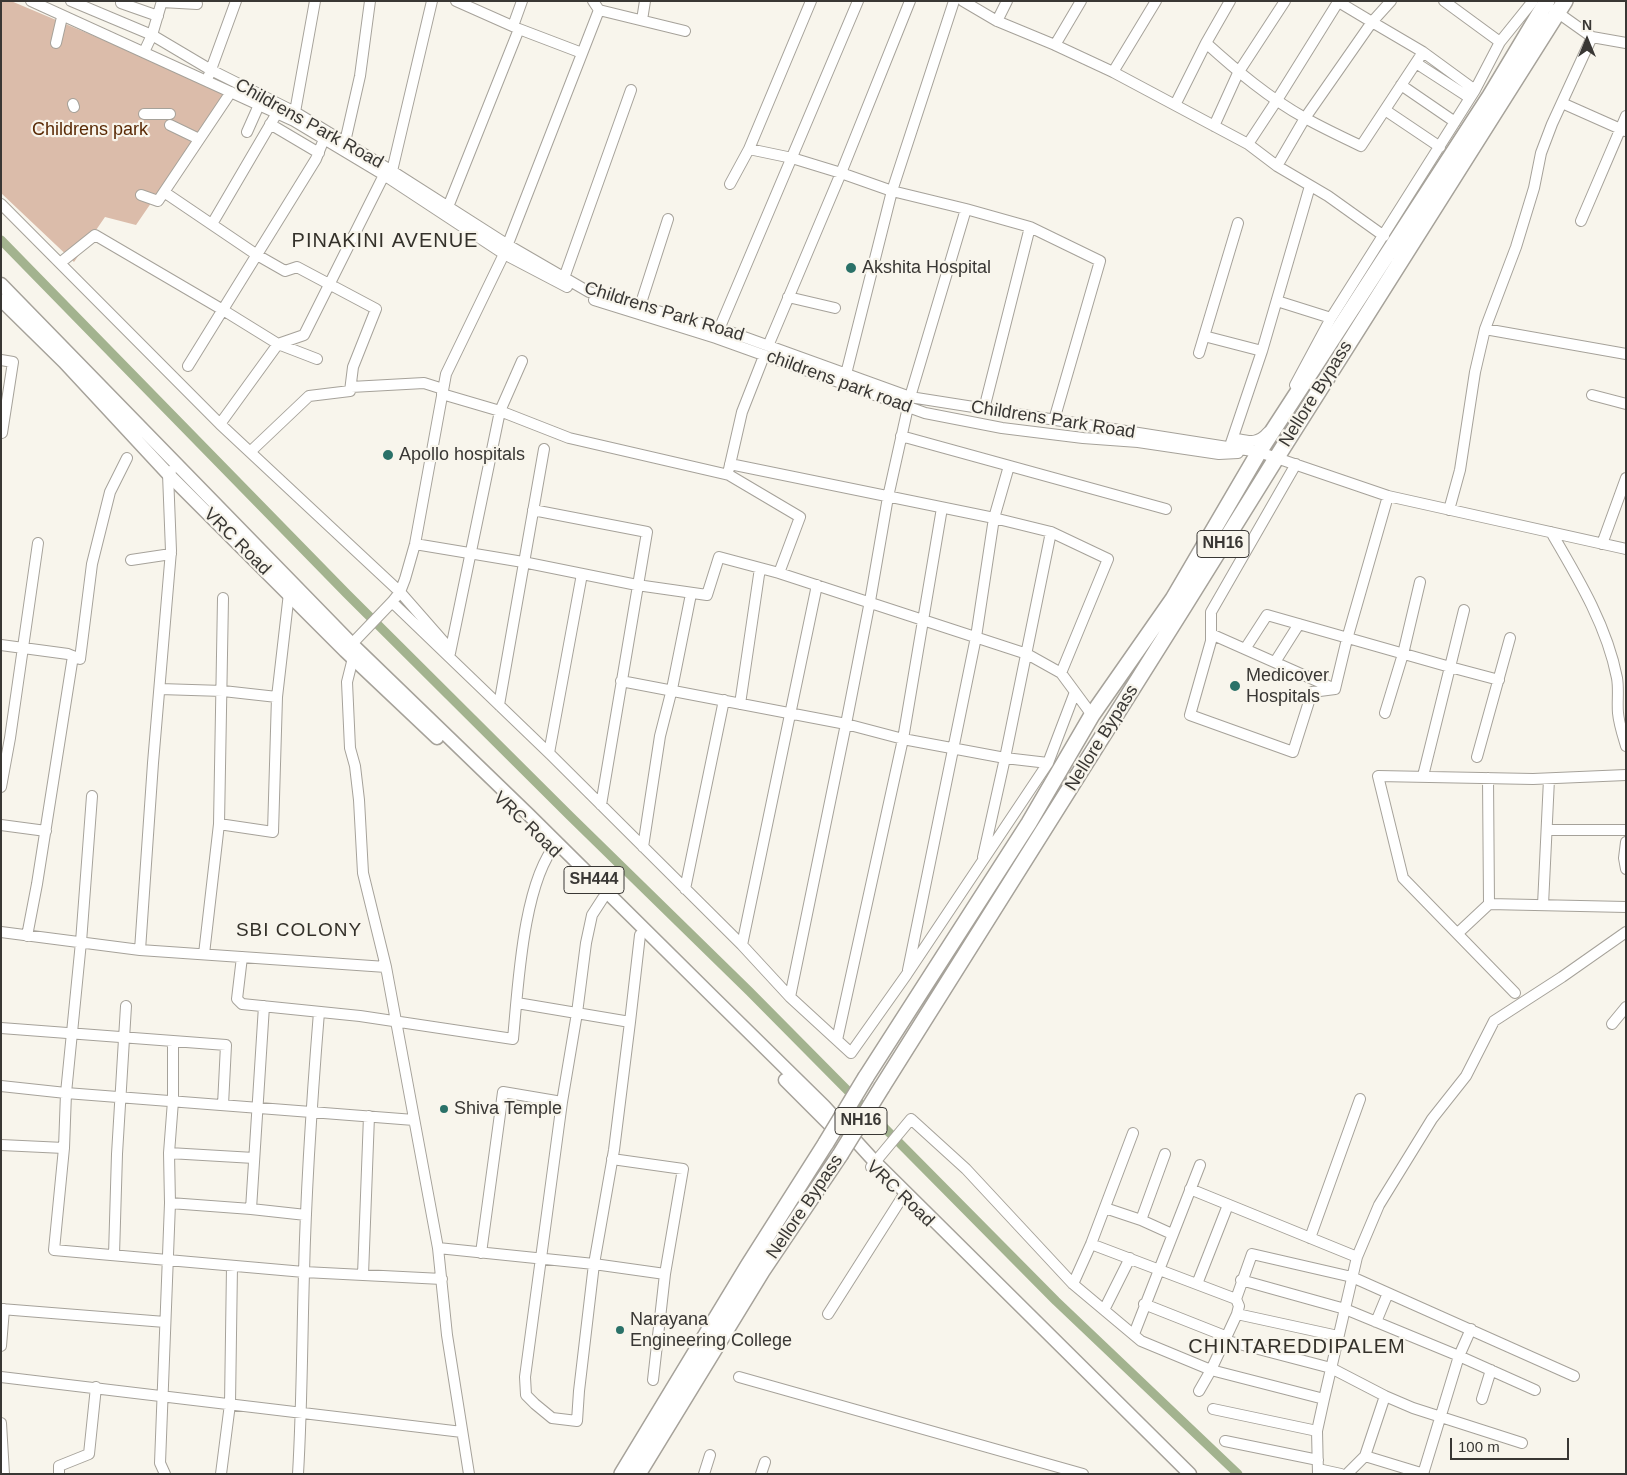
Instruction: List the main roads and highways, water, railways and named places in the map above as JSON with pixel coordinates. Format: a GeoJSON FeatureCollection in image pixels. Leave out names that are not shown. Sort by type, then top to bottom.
{"type":"FeatureCollection","features":[{"type":"Feature","properties":{"kind":"highway","name":"Nellore Bypass"},"geometry":{"type":"LineString","coordinates":[[622,1474],[738,1282],[866,1077],[1029,823],[1092,714],[1173,599],[1259,452],[1490,96],[1542,2]]}},
{"type":"Feature","properties":{"kind":"highway","name":"Nellore Bypass"},"geometry":{"type":"LineString","coordinates":[[638,1474],[762,1271],[840,1156],[1186,606],[1276,457],[1562,7]]}},
{"type":"Feature","properties":{"kind":"main road","name":"SH444"},"geometry":{"type":"LineString","coordinates":[[1,284],[172,469],[350,651]]}},
{"type":"Feature","properties":{"kind":"main road","name":"VRC Road"},"geometry":{"type":"LineString","coordinates":[[1,300],[172,469],[289,593],[554,846],[603,898],[873,1164],[902,1196],[1182,1474]]}},
{"type":"Feature","properties":{"kind":"main road","name":"SH444"},"geometry":{"type":"LineString","coordinates":[[554,846],[824,1106],[873,1164],[1190,1474]]}},
{"type":"Feature","properties":{"kind":"waterway"},"geometry":{"type":"LineString","coordinates":[[1,240],[347,594],[749,991],[1056,1301],[1238,1474]]}},
{"type":"Feature","properties":{"kind":"place","name":"Akshita Hospital"},"geometry":{"type":"Point","coordinates":[851,268]}},
{"type":"Feature","properties":{"kind":"place","name":"Apollo hospitals"},"geometry":{"type":"Point","coordinates":[388,455]}},
{"type":"Feature","properties":{"kind":"place","name":"Medicover Hospitals"},"geometry":{"type":"Point","coordinates":[1235,686]}},
{"type":"Feature","properties":{"kind":"place","name":"Shiva Temple"},"geometry":{"type":"Point","coordinates":[444,1109]}},
{"type":"Feature","properties":{"kind":"place","name":"Narayana Engineering College"},"geometry":{"type":"Point","coordinates":[620,1330]}},
{"type":"Feature","properties":{"kind":"district","name":"PINAKINI AVENUE"},"geometry":{"type":"Point","coordinates":[385,241]}},
{"type":"Feature","properties":{"kind":"district","name":"SBI COLONY"},"geometry":{"type":"Point","coordinates":[299,931]}},
{"type":"Feature","properties":{"kind":"district","name":"CHINTAREDDIPALEM"},"geometry":{"type":"Point","coordinates":[1297,1347]}},
{"type":"Feature","properties":{"kind":"park label","name":"Childrens park"},"geometry":{"type":"Point","coordinates":[90,130]}}]}
